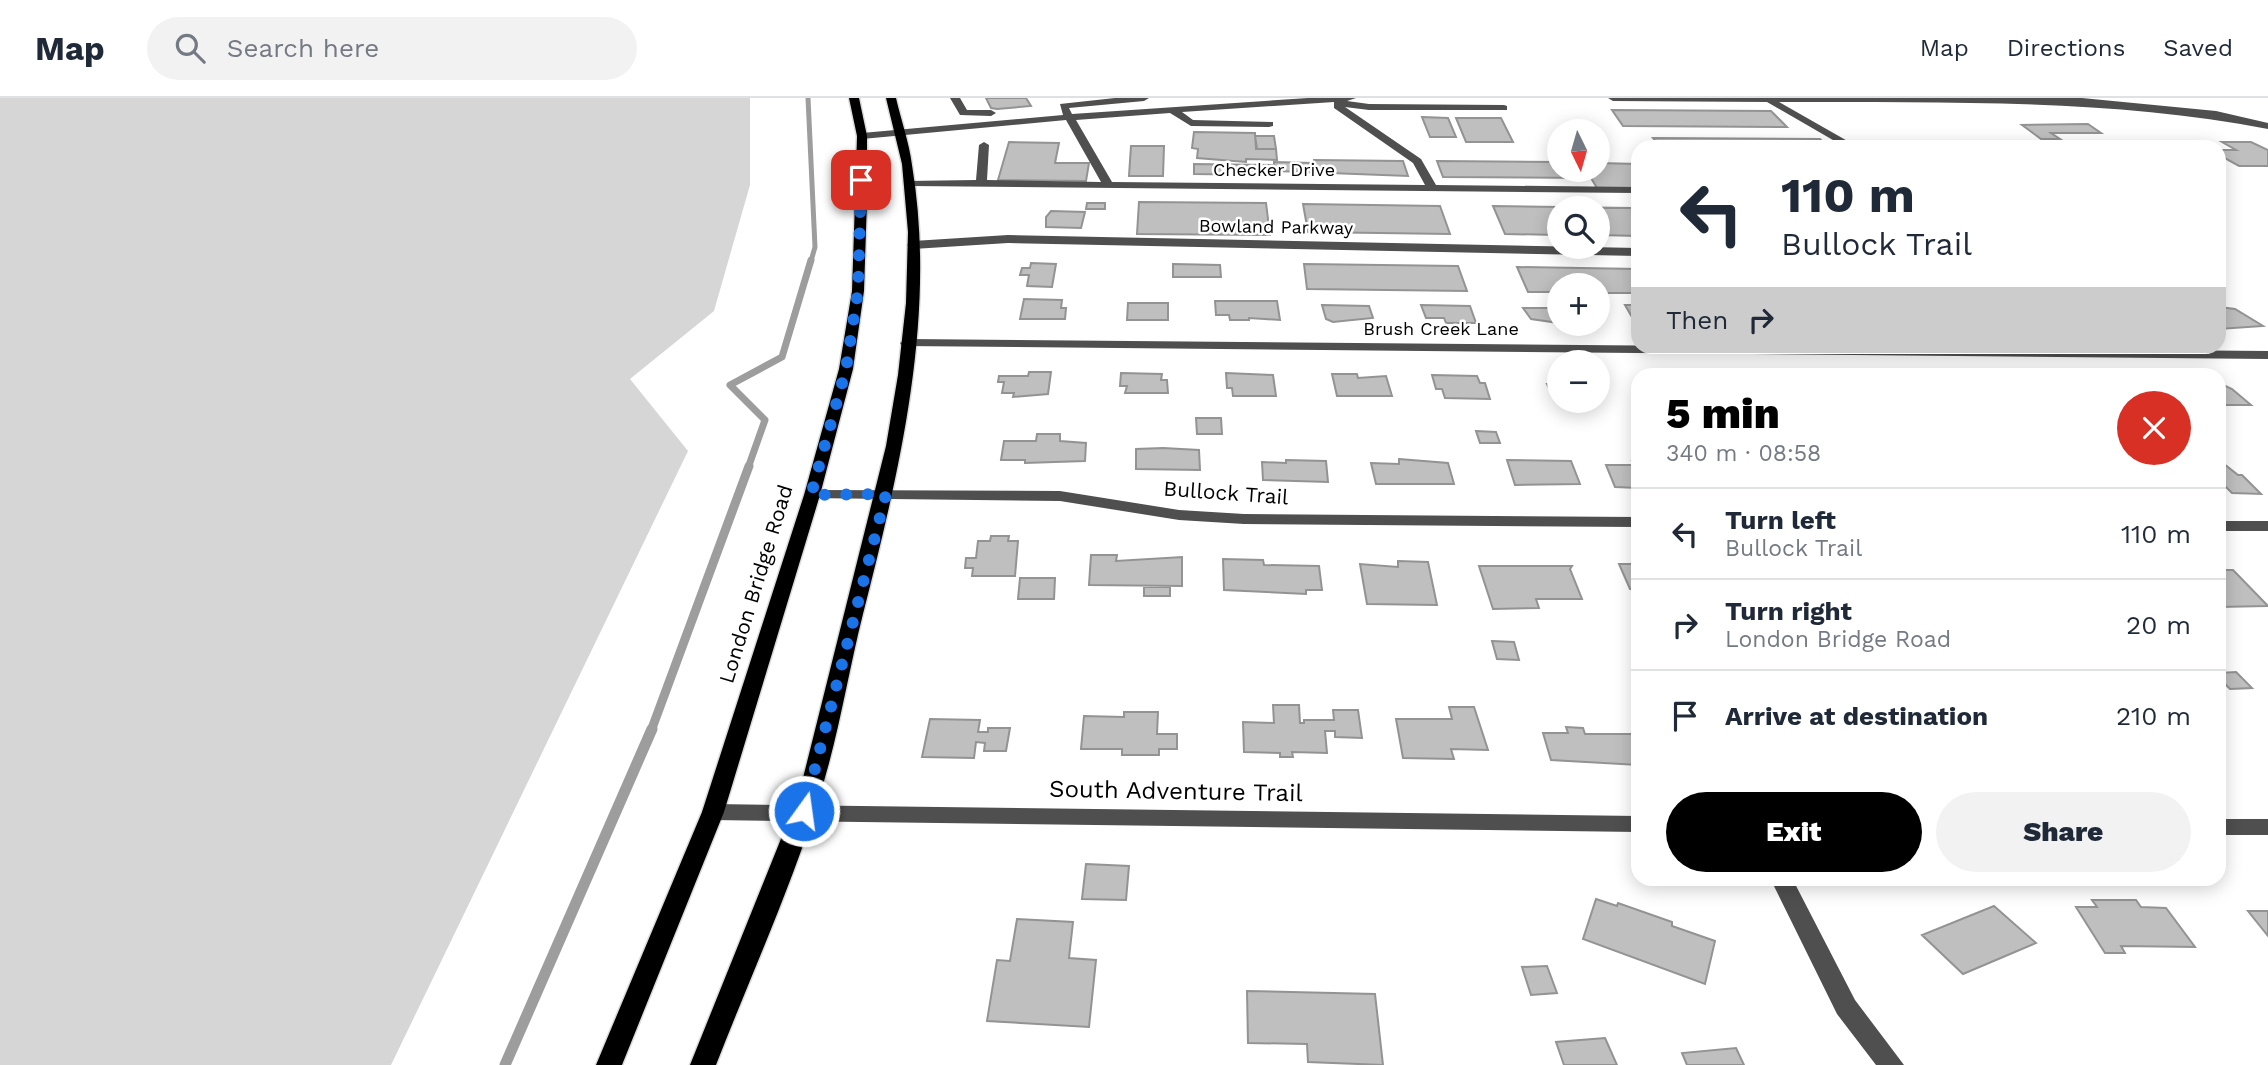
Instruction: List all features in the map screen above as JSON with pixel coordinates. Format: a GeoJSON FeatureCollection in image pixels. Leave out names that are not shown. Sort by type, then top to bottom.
{"type":"FeatureCollection","features":[{"type":"Feature","properties":{"kind":"main road","name":"London Bridge Road"},"geometry":{"type":"LineString","coordinates":[[609,1065],[713,812],[811,495],[846,369],[858,291],[862,136],[854,98]]}},
{"type":"Feature","properties":{"kind":"main road"},"geometry":{"type":"LineString","coordinates":[[704,1065],[804,811],[886,494],[907,343],[913,245],[911,183],[902,132],[891,98]]}},
{"type":"Feature","properties":{"kind":"street"},"geometry":{"type":"LineString","coordinates":[[955,98],[964,113],[974,115],[1061,102],[1144,98]]}},
{"type":"Feature","properties":{"kind":"street"},"geometry":{"type":"LineString","coordinates":[[1187,98],[1190,110]]}},
{"type":"Feature","properties":{"kind":"street"},"geometry":{"type":"LineString","coordinates":[[1321,101],[1351,98]]}},
{"type":"Feature","properties":{"kind":"street"},"geometry":{"type":"LineString","coordinates":[[1613,98],[2082,101],[2216,114],[2268,126]]}},
{"type":"Feature","properties":{"kind":"street"},"geometry":{"type":"LineString","coordinates":[[862,136],[1305,99],[1369,107],[1504,108]]}},
{"type":"Feature","properties":{"kind":"street"},"geometry":{"type":"LineString","coordinates":[[1769,100],[1840,140]]}},
{"type":"Feature","properties":{"kind":"street"},"geometry":{"type":"LineString","coordinates":[[1321,101],[1338,106],[1416,161],[1433,188]]}},
{"type":"Feature","properties":{"kind":"street"},"geometry":{"type":"LineString","coordinates":[[1061,102],[1109,186]]}},
{"type":"Feature","properties":{"kind":"street"},"geometry":{"type":"LineString","coordinates":[[1172,111],[1191,123],[1269,124]]}},
{"type":"Feature","properties":{"kind":"street"},"geometry":{"type":"LineString","coordinates":[[981,185],[984,145]]}},
{"type":"Feature","properties":{"kind":"street","name":"Checker Drive"},"geometry":{"type":"LineString","coordinates":[[911,183],[1631,190]]}},
{"type":"Feature","properties":{"kind":"street","name":"Bowland Parkway"},"geometry":{"type":"LineString","coordinates":[[913,245],[1008,239],[1631,252]]}},
{"type":"Feature","properties":{"kind":"street","name":"Brush Creek Lane"},"geometry":{"type":"LineString","coordinates":[[907,343],[1631,349]]}},
{"type":"Feature","properties":{"kind":"street","name":"Brush Creek Lane"},"geometry":{"type":"LineString","coordinates":[[2155,354],[2268,355]]}},
{"type":"Feature","properties":{"kind":"street","name":"Bullock Trail"},"geometry":{"type":"LineString","coordinates":[[811,495],[1059,496],[1179,515],[1244,519],[1631,522]]}},
{"type":"Feature","properties":{"kind":"street"},"geometry":{"type":"LineString","coordinates":[[2226,526],[2268,526]]}},
{"type":"Feature","properties":{"kind":"street","name":"South Adventure Trail"},"geometry":{"type":"LineString","coordinates":[[713,812],[804,811],[1631,824]]}},
{"type":"Feature","properties":{"kind":"street"},"geometry":{"type":"LineString","coordinates":[[2226,827],[2268,827]]}},
{"type":"Feature","properties":{"kind":"street"},"geometry":{"type":"LineString","coordinates":[[1785,886],[1846,1007],[1891,1065]]}},
{"type":"Feature","properties":{"kind":"shaded area"},"geometry":{"type":"Polygon","coordinates":[[[0,98],[750,98],[750,185],[714,311],[630,379],[688,451],[391,1065],[0,1065],[0,98]]]}},
{"type":"Feature","properties":{"kind":"building"},"geometry":{"type":"Polygon","coordinates":[[[986,98],[1026,98],[1031,106],[991,108],[986,98]]]}},
{"type":"Feature","properties":{"kind":"building"},"geometry":{"type":"Polygon","coordinates":[[[1612,110],[1771,111],[1787,127],[1623,126],[1612,110]]]}},
{"type":"Feature","properties":{"kind":"building"},"geometry":{"type":"Polygon","coordinates":[[[1422,117],[1448,118],[1456,137],[1430,137],[1422,117]]]}},
{"type":"Feature","properties":{"kind":"building"},"geometry":{"type":"Polygon","coordinates":[[[1456,118],[1501,118],[1513,142],[1466,142],[1456,118]]]}},
{"type":"Feature","properties":{"kind":"building"},"geometry":{"type":"Polygon","coordinates":[[[2088,124],[2101,133],[2051,133],[2060,139],[2041,139],[2022,125],[2088,124]]]}},
{"type":"Feature","properties":{"kind":"building"},"geometry":{"type":"Polygon","coordinates":[[[1194,132],[1255,133],[1256,149],[1276,149],[1277,160],[1246,159],[1246,162],[1197,158],[1198,149],[1192,148],[1194,132]]]}},
{"type":"Feature","properties":{"kind":"building"},"geometry":{"type":"Polygon","coordinates":[[[1255,136],[1274,136],[1276,149],[1257,149],[1255,136]]]}},
{"type":"Feature","properties":{"kind":"building"},"geometry":{"type":"Polygon","coordinates":[[[1653,138],[1821,140],[1655,140],[1653,138]]]}},
{"type":"Feature","properties":{"kind":"building"},"geometry":{"type":"Polygon","coordinates":[[[1009,142],[1059,143],[1055,163],[1089,163],[1086,181],[998,180],[1009,142]]]}},
{"type":"Feature","properties":{"kind":"building"},"geometry":{"type":"Polygon","coordinates":[[[2226,142],[2251,142],[2268,150],[2268,166],[2239,166],[2226,159],[2226,150],[2236,150],[2226,142]]]}},
{"type":"Feature","properties":{"kind":"building"},"geometry":{"type":"Polygon","coordinates":[[[1131,146],[1164,146],[1163,176],[1129,176],[1131,146]]]}},
{"type":"Feature","properties":{"kind":"building"},"geometry":{"type":"Polygon","coordinates":[[[1314,160],[1403,161],[1408,176],[1276,171],[1277,175],[1194,174],[1194,164],[1274,165],[1274,162],[1314,163],[1314,160]]]}},
{"type":"Feature","properties":{"kind":"building"},"geometry":{"type":"Polygon","coordinates":[[[1437,161],[1547,162],[1547,178],[1443,177],[1437,161]]]}},
{"type":"Feature","properties":{"kind":"building"},"geometry":{"type":"Polygon","coordinates":[[[1610,163],[1631,164],[1631,189],[1597,188],[1593,182],[1610,182],[1610,163]]]}},
{"type":"Feature","properties":{"kind":"building"},"geometry":{"type":"Polygon","coordinates":[[[1139,202],[1266,203],[1270,235],[1137,234],[1139,202]]]}},
{"type":"Feature","properties":{"kind":"building"},"geometry":{"type":"Polygon","coordinates":[[[1087,203],[1105,203],[1105,209],[1086,209],[1087,203]]]}},
{"type":"Feature","properties":{"kind":"building"},"geometry":{"type":"Polygon","coordinates":[[[1303,204],[1440,206],[1450,234],[1308,232],[1303,204]]]}},
{"type":"Feature","properties":{"kind":"building"},"geometry":{"type":"Polygon","coordinates":[[[1493,206],[1547,207],[1547,235],[1505,234],[1493,206]]]}},
{"type":"Feature","properties":{"kind":"building"},"geometry":{"type":"Polygon","coordinates":[[[1610,208],[1631,208],[1631,236],[1610,235],[1610,208]]]}},
{"type":"Feature","properties":{"kind":"building"},"geometry":{"type":"Polygon","coordinates":[[[1051,211],[1085,212],[1081,228],[1046,227],[1046,217],[1051,211]]]}},
{"type":"Feature","properties":{"kind":"building"},"geometry":{"type":"Polygon","coordinates":[[[1031,263],[1056,264],[1052,287],[1027,286],[1029,275],[1020,275],[1022,268],[1030,268],[1031,263]]]}},
{"type":"Feature","properties":{"kind":"building"},"geometry":{"type":"Polygon","coordinates":[[[1173,264],[1220,265],[1221,277],[1173,277],[1173,264]]]}},
{"type":"Feature","properties":{"kind":"building"},"geometry":{"type":"Polygon","coordinates":[[[1304,264],[1458,266],[1467,291],[1307,289],[1304,264]]]}},
{"type":"Feature","properties":{"kind":"building"},"geometry":{"type":"Polygon","coordinates":[[[1517,267],[1631,269],[1631,293],[1610,293],[1610,273],[1547,273],[1547,292],[1528,292],[1517,267]]]}},
{"type":"Feature","properties":{"kind":"building"},"geometry":{"type":"Polygon","coordinates":[[[1024,299],[1062,300],[1061,308],[1066,308],[1065,319],[1020,319],[1024,299]]]}},
{"type":"Feature","properties":{"kind":"building"},"geometry":{"type":"Polygon","coordinates":[[[1215,301],[1277,301],[1280,320],[1230,320],[1229,315],[1216,315],[1215,301]]]}},
{"type":"Feature","properties":{"kind":"building"},"geometry":{"type":"Polygon","coordinates":[[[1128,303],[1168,303],[1168,320],[1127,320],[1128,303]]]}},
{"type":"Feature","properties":{"kind":"building"},"geometry":{"type":"Polygon","coordinates":[[[1322,305],[1369,306],[1373,318],[1333,322],[1326,319],[1322,305]]]}},
{"type":"Feature","properties":{"kind":"building"},"geometry":{"type":"Polygon","coordinates":[[[1421,305],[1470,306],[1476,323],[1446,323],[1444,318],[1426,318],[1421,305]]]}},
{"type":"Feature","properties":{"kind":"building"},"geometry":{"type":"Polygon","coordinates":[[[1625,305],[1631,305],[1631,315],[1625,305]]]}},
{"type":"Feature","properties":{"kind":"building"},"geometry":{"type":"Polygon","coordinates":[[[1523,308],[1547,308],[1547,321],[1531,319],[1523,308]]]}},
{"type":"Feature","properties":{"kind":"building"},"geometry":{"type":"Polygon","coordinates":[[[2226,308],[2235,309],[2263,326],[2226,329],[2226,308]]]}},
{"type":"Feature","properties":{"kind":"building"},"geometry":{"type":"Polygon","coordinates":[[[1029,372],[1051,372],[1048,394],[1013,397],[1014,393],[1002,393],[1004,382],[998,382],[999,376],[1028,376],[1029,372]]]}},
{"type":"Feature","properties":{"kind":"building"},"geometry":{"type":"Polygon","coordinates":[[[1121,373],[1162,374],[1161,380],[1167,380],[1168,393],[1125,393],[1127,386],[1120,386],[1121,373]]]}},
{"type":"Feature","properties":{"kind":"building"},"geometry":{"type":"Polygon","coordinates":[[[1226,373],[1273,375],[1276,396],[1233,396],[1232,388],[1227,388],[1226,373]]]}},
{"type":"Feature","properties":{"kind":"building"},"geometry":{"type":"Polygon","coordinates":[[[1332,374],[1357,374],[1358,378],[1386,376],[1392,396],[1337,396],[1332,374]]]}},
{"type":"Feature","properties":{"kind":"building"},"geometry":{"type":"Polygon","coordinates":[[[1432,375],[1477,376],[1480,383],[1485,383],[1490,399],[1445,398],[1442,389],[1436,389],[1432,375]]]}},
{"type":"Feature","properties":{"kind":"building"},"geometry":{"type":"Polygon","coordinates":[[[2226,386],[2232,389],[2251,405],[2226,405],[2226,386]]]}},
{"type":"Feature","properties":{"kind":"building"},"geometry":{"type":"Polygon","coordinates":[[[1196,418],[1221,418],[1222,434],[1197,434],[1196,418]]]}},
{"type":"Feature","properties":{"kind":"building"},"geometry":{"type":"Polygon","coordinates":[[[1476,431],[1496,432],[1500,443],[1480,443],[1476,431]]]}},
{"type":"Feature","properties":{"kind":"building"},"geometry":{"type":"Polygon","coordinates":[[[1037,434],[1060,434],[1060,441],[1086,443],[1085,461],[1025,463],[1025,460],[1001,460],[1004,441],[1036,441],[1037,434]]]}},
{"type":"Feature","properties":{"kind":"building"},"geometry":{"type":"Polygon","coordinates":[[[1136,449],[1199,450],[1200,470],[1136,469],[1136,449]]]}},
{"type":"Feature","properties":{"kind":"building"},"geometry":{"type":"Polygon","coordinates":[[[1399,459],[1448,463],[1454,484],[1376,484],[1371,463],[1399,464],[1399,459]]]}},
{"type":"Feature","properties":{"kind":"building"},"geometry":{"type":"Polygon","coordinates":[[[1286,460],[1326,461],[1328,482],[1263,480],[1262,462],[1286,463],[1286,460]]]}},
{"type":"Feature","properties":{"kind":"building"},"geometry":{"type":"Polygon","coordinates":[[[1507,460],[1571,461],[1580,484],[1515,485],[1507,460]]]}},
{"type":"Feature","properties":{"kind":"building"},"geometry":{"type":"Polygon","coordinates":[[[1606,465],[1631,465],[1631,488],[1615,487],[1606,465]]]}},
{"type":"Feature","properties":{"kind":"building"},"geometry":{"type":"Polygon","coordinates":[[[2226,466],[2242,475],[2261,494],[2232,493],[2226,487],[2226,466]]]}},
{"type":"Feature","properties":{"kind":"building"},"geometry":{"type":"Polygon","coordinates":[[[991,536],[1009,536],[1008,541],[1018,541],[1015,576],[972,576],[973,568],[965,568],[966,558],[976,558],[978,541],[990,541],[991,536]]]}},
{"type":"Feature","properties":{"kind":"building"},"geometry":{"type":"Polygon","coordinates":[[[1091,555],[1117,555],[1116,561],[1182,557],[1182,586],[1089,585],[1091,555]]]}},
{"type":"Feature","properties":{"kind":"building"},"geometry":{"type":"Polygon","coordinates":[[[1223,559],[1263,560],[1264,565],[1319,566],[1322,590],[1306,590],[1306,594],[1224,590],[1223,559]]]}},
{"type":"Feature","properties":{"kind":"building"},"geometry":{"type":"Polygon","coordinates":[[[1398,561],[1428,562],[1437,605],[1367,604],[1360,564],[1398,567],[1398,561]]]}},
{"type":"Feature","properties":{"kind":"building"},"geometry":{"type":"Polygon","coordinates":[[[1619,564],[1631,564],[1630,589],[1619,564]]]}},
{"type":"Feature","properties":{"kind":"building"},"geometry":{"type":"Polygon","coordinates":[[[1479,566],[1572,566],[1570,569],[1582,599],[1536,599],[1539,608],[1493,609],[1479,566]]]}},
{"type":"Feature","properties":{"kind":"building"},"geometry":{"type":"Polygon","coordinates":[[[2226,570],[2233,570],[2268,606],[2226,607],[2226,570]]]}},
{"type":"Feature","properties":{"kind":"building"},"geometry":{"type":"Polygon","coordinates":[[[1020,578],[1055,578],[1054,599],[1018,599],[1020,578]]]}},
{"type":"Feature","properties":{"kind":"building"},"geometry":{"type":"Polygon","coordinates":[[[1144,587],[1170,587],[1170,596],[1144,596],[1144,587]]]}},
{"type":"Feature","properties":{"kind":"building"},"geometry":{"type":"Polygon","coordinates":[[[1492,641],[1514,642],[1519,660],[1497,659],[1492,641]]]}},
{"type":"Feature","properties":{"kind":"building"},"geometry":{"type":"Polygon","coordinates":[[[2236,672],[2252,688],[2230,689],[2226,685],[2226,673],[2236,672]]]}},
{"type":"Feature","properties":{"kind":"building"},"geometry":{"type":"Polygon","coordinates":[[[1273,705],[1299,705],[1300,723],[1304,723],[1304,720],[1334,720],[1333,710],[1358,710],[1362,738],[1335,737],[1335,731],[1325,731],[1327,753],[1292,752],[1293,757],[1280,757],[1280,753],[1244,752],[1243,722],[1274,723],[1273,705]]]}},
{"type":"Feature","properties":{"kind":"building"},"geometry":{"type":"Polygon","coordinates":[[[1449,707],[1474,707],[1488,750],[1451,749],[1454,759],[1403,758],[1396,719],[1452,719],[1449,707]]]}},
{"type":"Feature","properties":{"kind":"building"},"geometry":{"type":"Polygon","coordinates":[[[1124,712],[1158,712],[1157,734],[1177,734],[1177,749],[1159,749],[1159,755],[1122,755],[1122,749],[1081,749],[1084,716],[1124,717],[1124,712]]]}},
{"type":"Feature","properties":{"kind":"building"},"geometry":{"type":"Polygon","coordinates":[[[930,719],[980,720],[978,732],[988,732],[988,728],[1010,728],[1006,751],[984,751],[985,743],[976,742],[974,758],[922,757],[930,719]]]}},
{"type":"Feature","properties":{"kind":"building"},"geometry":{"type":"Polygon","coordinates":[[[1566,727],[1583,728],[1585,734],[1631,734],[1631,765],[1551,760],[1543,733],[1568,733],[1566,727]]]}},
{"type":"Feature","properties":{"kind":"building"},"geometry":{"type":"Polygon","coordinates":[[[1086,864],[1129,866],[1126,900],[1082,899],[1086,864]]]}},
{"type":"Feature","properties":{"kind":"building"},"geometry":{"type":"Polygon","coordinates":[[[1596,899],[1617,906],[1618,903],[1672,922],[1672,926],[1715,941],[1705,984],[1583,939],[1596,899]]]}},
{"type":"Feature","properties":{"kind":"building"},"geometry":{"type":"Polygon","coordinates":[[[2092,900],[2136,900],[2141,907],[2166,908],[2195,947],[2121,946],[2125,953],[2105,953],[2076,907],[2097,907],[2092,900]]]}},
{"type":"Feature","properties":{"kind":"building"},"geometry":{"type":"Polygon","coordinates":[[[1994,906],[2036,943],[1963,974],[1922,935],[1994,906]]]}},
{"type":"Feature","properties":{"kind":"building"},"geometry":{"type":"Polygon","coordinates":[[[2248,911],[2268,911],[2268,936],[2248,911]]]}},
{"type":"Feature","properties":{"kind":"building"},"geometry":{"type":"Polygon","coordinates":[[[1017,919],[1073,922],[1069,958],[1096,960],[1089,1027],[987,1021],[997,960],[1010,961],[1017,919]]]}},
{"type":"Feature","properties":{"kind":"building"},"geometry":{"type":"Polygon","coordinates":[[[1547,966],[1557,993],[1531,995],[1522,967],[1547,966]]]}},
{"type":"Feature","properties":{"kind":"building"},"geometry":{"type":"Polygon","coordinates":[[[1247,991],[1375,994],[1383,1065],[1308,1062],[1307,1044],[1248,1043],[1247,991]]]}},
{"type":"Feature","properties":{"kind":"building"},"geometry":{"type":"Polygon","coordinates":[[[1605,1038],[1617,1065],[1564,1065],[1556,1042],[1605,1038]]]}},
{"type":"Feature","properties":{"kind":"building"},"geometry":{"type":"Polygon","coordinates":[[[1736,1048],[1744,1065],[1687,1065],[1682,1053],[1736,1048]]]}},
{"type":"Feature","properties":{"kind":"waterway"},"geometry":{"type":"LineString","coordinates":[[808,98],[815,247],[811,261]]}},
{"type":"Feature","properties":{"kind":"waterway"},"geometry":{"type":"LineString","coordinates":[[748,468],[765,420],[730,385],[782,357],[811,260]]}},
{"type":"Feature","properties":{"kind":"waterway"},"geometry":{"type":"LineString","coordinates":[[651,731],[749,466]]}},
{"type":"Feature","properties":{"kind":"waterway"},"geometry":{"type":"LineString","coordinates":[[505,1065],[652,729]]}},
{"type":"Feature","properties":{"kind":"route"},"geometry":{"type":"LineString","coordinates":[[804,811],[886,494],[811,495],[846,369],[858,291],[861,180]]}}]}
